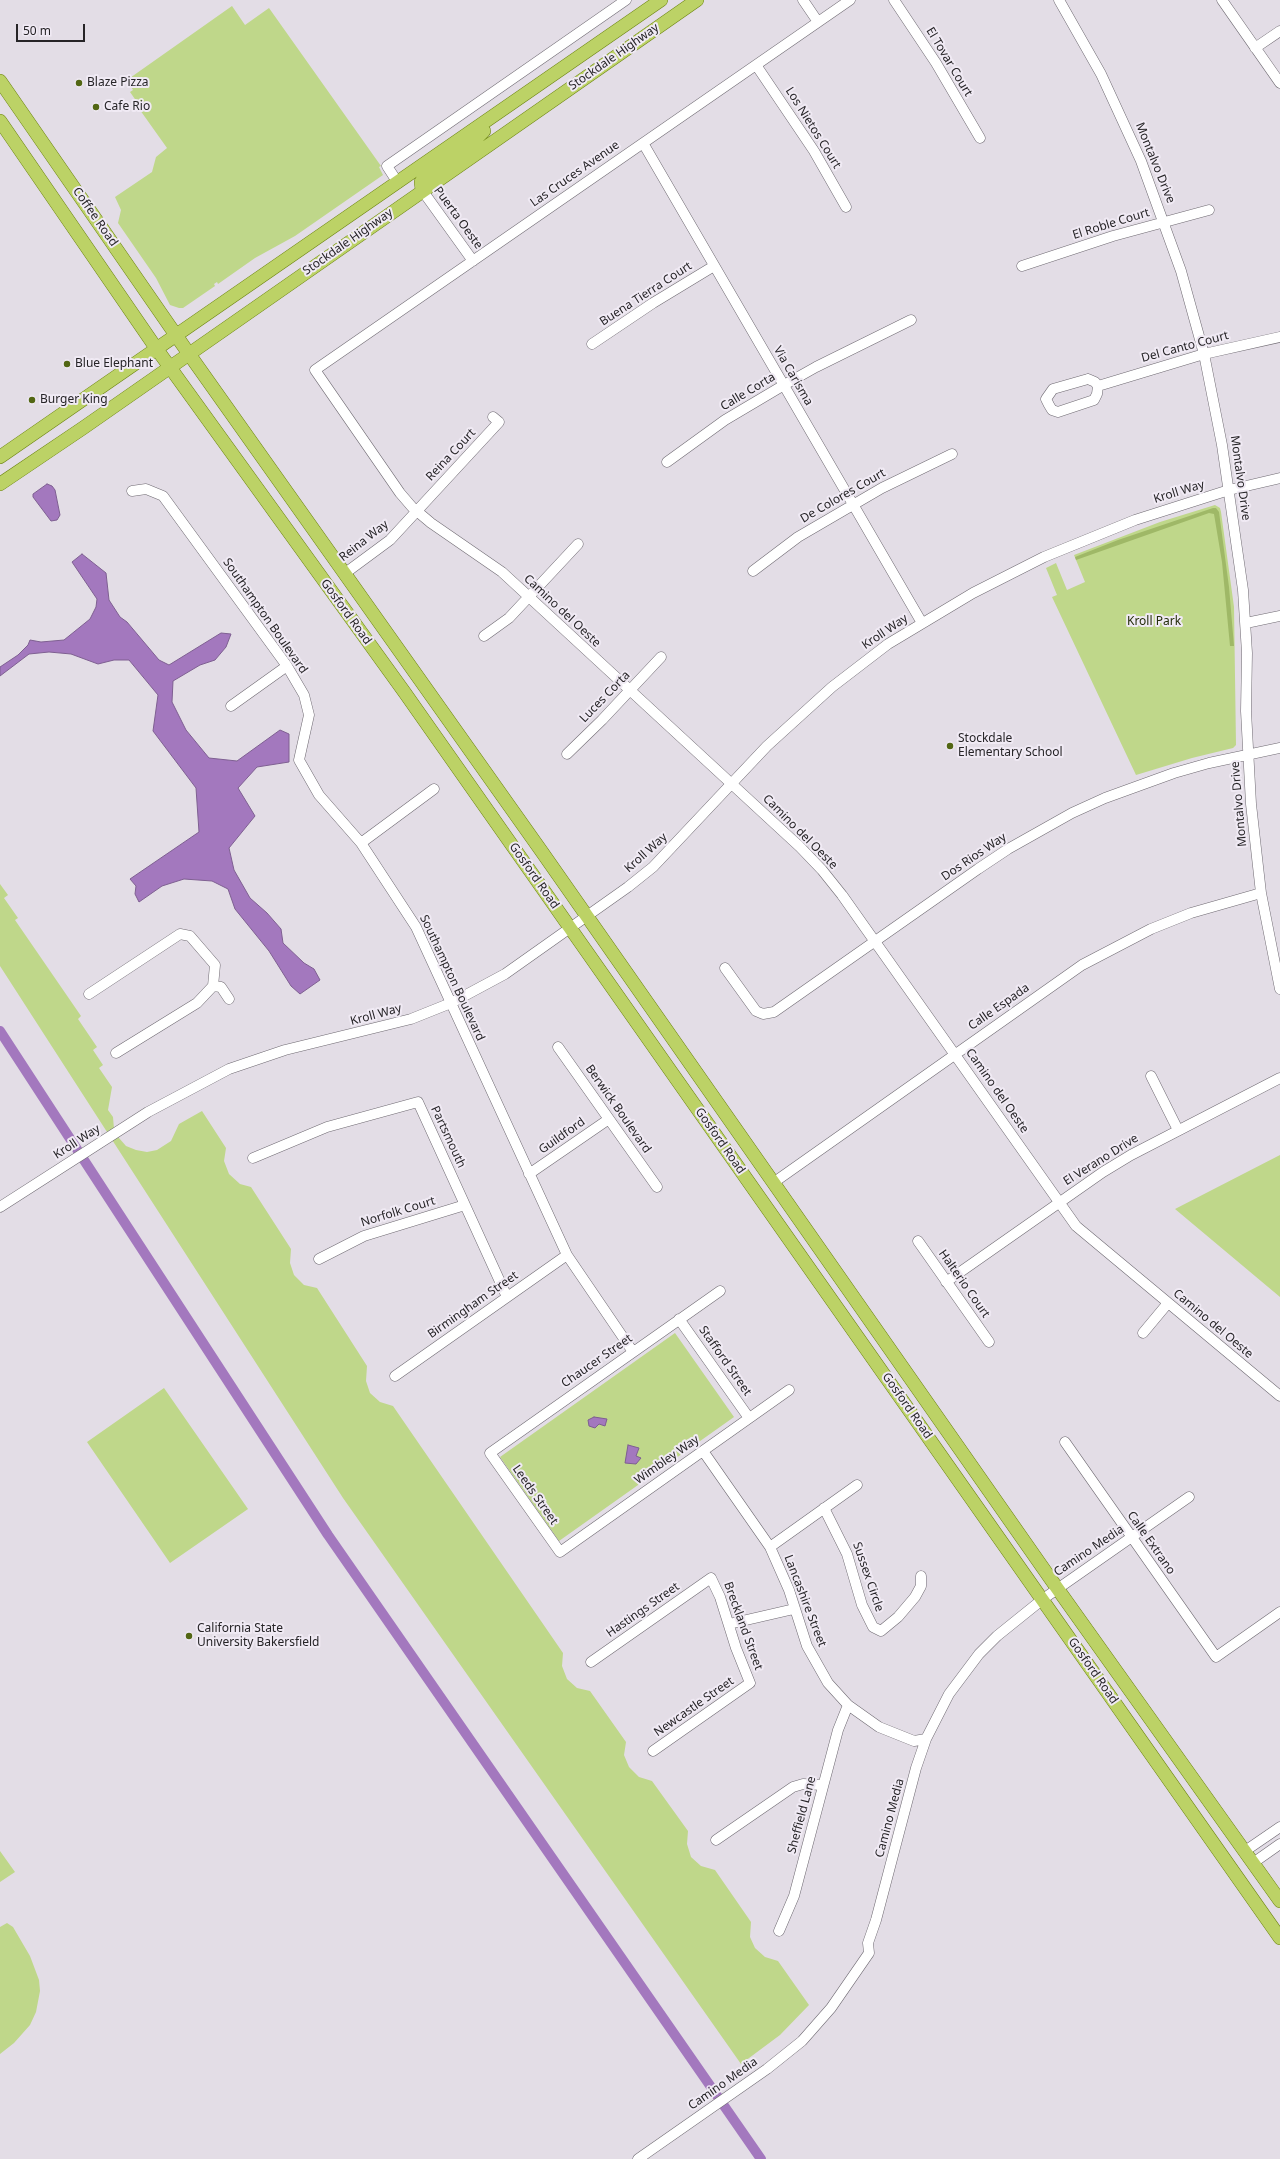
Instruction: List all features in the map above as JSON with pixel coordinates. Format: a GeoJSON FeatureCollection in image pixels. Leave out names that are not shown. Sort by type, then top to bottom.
{"type":"FeatureCollection","features":[{"type":"Feature","properties":{"kind":"main road","name":"Stockdale Highway"},"geometry":{"type":"LineString","coordinates":[[0,457],[661,0]]}},
{"type":"Feature","properties":{"kind":"main road"},"geometry":{"type":"LineString","coordinates":[[680,12],[689,0]]}},
{"type":"Feature","properties":{"kind":"main road","name":"Stockdale Highway"},"geometry":{"type":"LineString","coordinates":[[0,484],[697,0]]}},
{"type":"Feature","properties":{"kind":"main road","name":"Coffee Road"},"geometry":{"type":"LineString","coordinates":[[0,81],[4,96],[189,354]]}},
{"type":"Feature","properties":{"kind":"main road"},"geometry":{"type":"LineString","coordinates":[[422,190],[422,182],[424,178],[472,143],[503,110]]}},
{"type":"Feature","properties":{"kind":"main road","name":"Coffee Road"},"geometry":{"type":"LineString","coordinates":[[0,121],[156,348]]}},
{"type":"Feature","properties":{"kind":"main road","name":"Gosford Road"},"geometry":{"type":"LineString","coordinates":[[156,348],[406,693],[1280,1938]]}},
{"type":"Feature","properties":{"kind":"main road","name":"Gosford Road"},"geometry":{"type":"LineString","coordinates":[[189,354],[1057,1588],[1280,1901]]}},
{"type":"Feature","properties":{"kind":"street"},"geometry":{"type":"LineString","coordinates":[[398,183],[387,166],[626,0]]}},
{"type":"Feature","properties":{"kind":"street"},"geometry":{"type":"LineString","coordinates":[[803,0],[818,22]]}},
{"type":"Feature","properties":{"kind":"street","name":"Las Cruces Avenue"},"geometry":{"type":"LineString","coordinates":[[315,370],[850,0]]}},
{"type":"Feature","properties":{"kind":"street","name":"El Tovar Court"},"geometry":{"type":"LineString","coordinates":[[894,0],[936,63],[980,138]]}},
{"type":"Feature","properties":{"kind":"street","name":"Montalvo Drive"},"geometry":{"type":"LineString","coordinates":[[1059,0],[1101,74],[1124,122],[1165,222],[1181,271],[1204,354],[1216,409],[1229,490],[1246,623],[1248,754],[1251,812],[1261,892],[1280,989]]}},
{"type":"Feature","properties":{"kind":"street"},"geometry":{"type":"LineString","coordinates":[[1222,0],[1280,83]]}},
{"type":"Feature","properties":{"kind":"street"},"geometry":{"type":"LineString","coordinates":[[1255,48],[1280,31]]}},
{"type":"Feature","properties":{"kind":"street","name":"Los Nietos Court"},"geometry":{"type":"LineString","coordinates":[[756,65],[814,151],[846,207]]}},
{"type":"Feature","properties":{"kind":"street","name":"Via Carisma"},"geometry":{"type":"LineString","coordinates":[[643,143],[922,623]]}},
{"type":"Feature","properties":{"kind":"street","name":"Puerta Oeste"},"geometry":{"type":"LineString","coordinates":[[422,190],[473,260]]}},
{"type":"Feature","properties":{"kind":"street","name":"El Roble Court"},"geometry":{"type":"LineString","coordinates":[[1022,266],[1165,222],[1210,210]]}},
{"type":"Feature","properties":{"kind":"street","name":"Buena Tierra Court"},"geometry":{"type":"LineString","coordinates":[[592,344],[652,303],[714,266]]}},
{"type":"Feature","properties":{"kind":"street","name":"Calle Corta"},"geometry":{"type":"LineString","coordinates":[[667,462],[725,420],[784,385],[816,367],[911,320]]}},
{"type":"Feature","properties":{"kind":"street","name":"Del Canto Court"},"geometry":{"type":"LineString","coordinates":[[1098,386],[1204,354],[1280,338]]}},
{"type":"Feature","properties":{"kind":"street","name":"Camino del Oeste"},"geometry":{"type":"LineString","coordinates":[[315,370],[400,493],[417,512],[494,566],[800,847],[822,870],[875,941],[1059,1203],[1085,1235],[1280,1396]]}},
{"type":"Feature","properties":{"kind":"street"},"geometry":{"type":"LineString","coordinates":[[1088,379],[1095,382],[1098,386],[1098,394],[1094,400],[1058,412],[1052,410],[1046,398],[1053,389],[1088,379]]}},
{"type":"Feature","properties":{"kind":"street","name":"Reina Court"},"geometry":{"type":"LineString","coordinates":[[417,512],[499,422],[493,417]]}},
{"type":"Feature","properties":{"kind":"street","name":"De Colores Court"},"geometry":{"type":"LineString","coordinates":[[753,571],[798,537],[853,505],[952,454]]}},
{"type":"Feature","properties":{"kind":"street","name":"Kroll Way"},"geometry":{"type":"LineString","coordinates":[[0,1207],[148,1112],[229,1069],[285,1050],[383,1028],[411,1019],[451,1003],[505,974],[571,928],[653,866],[767,746],[832,687],[888,644],[1008,574],[1080,541],[1135,520],[1229,490],[1280,478]]}},
{"type":"Feature","properties":{"kind":"street","name":"Southampton Boulevard"},"geometry":{"type":"LineString","coordinates":[[132,491],[146,489],[163,496],[287,666],[304,695],[309,715],[298,760],[319,795],[361,843],[416,927],[567,1255],[633,1352]]}},
{"type":"Feature","properties":{"kind":"street","name":"Reina Way"},"geometry":{"type":"LineString","coordinates":[[344,574],[390,540],[417,512]]}},
{"type":"Feature","properties":{"kind":"street"},"geometry":{"type":"LineString","coordinates":[[484,636],[509,618],[578,544]]}},
{"type":"Feature","properties":{"kind":"street"},"geometry":{"type":"LineString","coordinates":[[1246,623],[1280,616]]}},
{"type":"Feature","properties":{"kind":"street","name":"Luces Corta"},"geometry":{"type":"LineString","coordinates":[[567,754],[630,691],[661,657]]}},
{"type":"Feature","properties":{"kind":"street"},"geometry":{"type":"LineString","coordinates":[[231,706],[287,666]]}},
{"type":"Feature","properties":{"kind":"street","name":"Dos Rios Way"},"geometry":{"type":"LineString","coordinates":[[725,968],[756,1011],[763,1014],[774,1012],[1008,849],[1072,813],[1160,777],[1248,754],[1280,748]]}},
{"type":"Feature","properties":{"kind":"street"},"geometry":{"type":"LineString","coordinates":[[361,843],[434,789]]}},
{"type":"Feature","properties":{"kind":"street","name":"Calle Espada"},"geometry":{"type":"LineString","coordinates":[[773,1183],[1063,978],[1116,946],[1151,929],[1191,913],[1261,892]]}},
{"type":"Feature","properties":{"kind":"street"},"geometry":{"type":"LineString","coordinates":[[88,994],[180,934],[190,936],[215,965],[213,986],[197,1003],[116,1053]]}},
{"type":"Feature","properties":{"kind":"street"},"geometry":{"type":"LineString","coordinates":[[213,986],[221,987],[229,998]]}},
{"type":"Feature","properties":{"kind":"street","name":"Berwick Boulevard"},"geometry":{"type":"LineString","coordinates":[[558,1047],[657,1187]]}},
{"type":"Feature","properties":{"kind":"street"},"geometry":{"type":"LineString","coordinates":[[1151,1076],[1178,1130]]}},
{"type":"Feature","properties":{"kind":"street","name":"El Verano Drive"},"geometry":{"type":"LineString","coordinates":[[946,1282],[1126,1158],[1280,1078]]}},
{"type":"Feature","properties":{"kind":"street","name":"Partsmouth"},"geometry":{"type":"LineString","coordinates":[[253,1158],[327,1127],[418,1102],[507,1297]]}},
{"type":"Feature","properties":{"kind":"street","name":"Guildford"},"geometry":{"type":"LineString","coordinates":[[529,1174],[609,1119]]}},
{"type":"Feature","properties":{"kind":"street","name":"Norfolk Court"},"geometry":{"type":"LineString","coordinates":[[319,1259],[364,1236],[465,1205]]}},
{"type":"Feature","properties":{"kind":"street","name":"Halterio Court"},"geometry":{"type":"LineString","coordinates":[[918,1241],[989,1342]]}},
{"type":"Feature","properties":{"kind":"street","name":"Birmingham Street"},"geometry":{"type":"LineString","coordinates":[[395,1376],[567,1255]]}},
{"type":"Feature","properties":{"kind":"street","name":"Chaucer Street"},"geometry":{"type":"LineString","coordinates":[[490,1453],[720,1291]]}},
{"type":"Feature","properties":{"kind":"street"},"geometry":{"type":"LineString","coordinates":[[1143,1333],[1168,1304]]}},
{"type":"Feature","properties":{"kind":"street","name":"Stafford Street"},"geometry":{"type":"LineString","coordinates":[[679,1319],[749,1418]]}},
{"type":"Feature","properties":{"kind":"street","name":"Wimbley Way"},"geometry":{"type":"LineString","coordinates":[[560,1552],[789,1390]]}},
{"type":"Feature","properties":{"kind":"street","name":"Calle Extrano"},"geometry":{"type":"LineString","coordinates":[[1064,1442],[1216,1658],[1280,1612]]}},
{"type":"Feature","properties":{"kind":"street","name":"Lancashire Street"},"geometry":{"type":"LineString","coordinates":[[703,1450],[770,1547],[780,1568],[807,1646],[828,1683],[848,1705],[863,1717],[896,1735],[914,1741],[926,1739]]}},
{"type":"Feature","properties":{"kind":"street","name":"Leeds Street"},"geometry":{"type":"LineString","coordinates":[[490,1453],[560,1552]]}},
{"type":"Feature","properties":{"kind":"street"},"geometry":{"type":"LineString","coordinates":[[770,1547],[857,1485]]}},
{"type":"Feature","properties":{"kind":"street","name":"Camino Media"},"geometry":{"type":"LineString","coordinates":[[638,2159],[783,2057],[802,2041],[831,2008],[869,1953],[868,1943],[876,1920],[916,1768],[926,1739],[949,1694],[975,1659],[996,1636],[1042,1599],[1189,1497]]}},
{"type":"Feature","properties":{"kind":"street","name":"Sussex Circle"},"geometry":{"type":"LineString","coordinates":[[824,1508],[847,1554],[862,1605],[873,1627],[882,1631],[898,1617],[915,1597],[921,1586],[921,1576]]}},
{"type":"Feature","properties":{"kind":"street","name":"Breckland Street"},"geometry":{"type":"LineString","coordinates":[[711,1578],[720,1597],[736,1648],[750,1683]]}},
{"type":"Feature","properties":{"kind":"street","name":"Hastings Street"},"geometry":{"type":"LineString","coordinates":[[591,1662],[711,1578]]}},
{"type":"Feature","properties":{"kind":"street"},"geometry":{"type":"LineString","coordinates":[[729,1624],[794,1609]]}},
{"type":"Feature","properties":{"kind":"street","name":"Newcastle Street"},"geometry":{"type":"LineString","coordinates":[[653,1751],[750,1683]]}},
{"type":"Feature","properties":{"kind":"street","name":"Sheffield Lane"},"geometry":{"type":"LineString","coordinates":[[779,1931],[794,1896],[823,1785],[848,1705]]}},
{"type":"Feature","properties":{"kind":"street"},"geometry":{"type":"LineString","coordinates":[[716,1840],[793,1787],[803,1784],[823,1785]]}},
{"type":"Feature","properties":{"kind":"street"},"geometry":{"type":"LineString","coordinates":[[1245,1851],[1280,1827]]}},
{"type":"Feature","properties":{"kind":"street"},"geometry":{"type":"LineString","coordinates":[[1253,1863],[1280,1844]]}},
{"type":"Feature","properties":{"kind":"green space"},"geometry":{"type":"Polygon","coordinates":[[[232,6],[245,25],[269,8],[381,166],[379,167],[383,175],[295,236],[255,258],[218,284],[217,282],[214,284],[215,286],[183,308],[179,308],[170,305],[156,278],[118,223],[121,210],[115,197],[152,172],[156,157],[167,148],[135,103],[137,102],[130,92],[133,90],[127,80],[232,6]]]}},
{"type":"Feature","properties":{"kind":"green space","name":"Kroll Park"},"geometry":{"type":"Polygon","coordinates":[[[1215,505],[1220,508],[1221,512],[1234,607],[1236,745],[1233,748],[1192,758],[1136,775],[1052,597],[1057,595],[1046,568],[1056,563],[1067,590],[1085,582],[1074,555],[1160,522],[1215,505]]]}},
{"type":"Feature","properties":{"kind":"green space"},"geometry":{"type":"Polygon","coordinates":[[[1216,508],[1219,512],[1229,587],[1234,646],[1230,646],[1222,562],[1214,514],[1209,513],[1076,560],[1075,557],[1118,540],[1216,508]]]}},
{"type":"Feature","properties":{"kind":"green space"},"geometry":{"type":"Polygon","coordinates":[[[0,884],[8,895],[4,898],[18,918],[15,920],[81,1016],[78,1019],[97,1047],[93,1050],[103,1065],[99,1068],[112,1087],[108,1110],[113,1117],[114,1129],[119,1138],[126,1146],[136,1150],[147,1152],[157,1150],[171,1141],[179,1124],[202,1111],[226,1148],[224,1161],[229,1174],[240,1184],[251,1187],[291,1249],[290,1263],[294,1275],[304,1285],[317,1288],[367,1366],[366,1381],[370,1393],[380,1402],[393,1406],[563,1653],[562,1666],[567,1679],[577,1688],[590,1691],[626,1742],[624,1755],[629,1767],[639,1777],[652,1781],[688,1831],[687,1844],[691,1857],[701,1866],[715,1870],[751,1922],[750,1937],[755,1948],[765,1957],[778,1961],[809,2005],[780,2035],[741,2064],[343,1498],[0,966],[0,884]]]}},
{"type":"Feature","properties":{"kind":"green space"},"geometry":{"type":"Polygon","coordinates":[[[1280,1155],[1280,1297],[1175,1209],[1280,1155]]]}},
{"type":"Feature","properties":{"kind":"green space"},"geometry":{"type":"Polygon","coordinates":[[[675,1333],[734,1417],[559,1541],[500,1457],[675,1333]]]}},
{"type":"Feature","properties":{"kind":"green space"},"geometry":{"type":"Polygon","coordinates":[[[164,1388],[248,1509],[170,1563],[87,1442],[164,1388]]]}},
{"type":"Feature","properties":{"kind":"green space"},"geometry":{"type":"Polygon","coordinates":[[[0,1851],[15,1872],[0,1882],[0,1851]]]}},
{"type":"Feature","properties":{"kind":"green space"},"geometry":{"type":"Polygon","coordinates":[[[7,1923],[13,1927],[30,1956],[39,1980],[40,1991],[36,2012],[30,2025],[14,2043],[0,2054],[0,1927],[7,1923]]]}},
{"type":"Feature","properties":{"kind":"shaded area"},"geometry":{"type":"Polygon","coordinates":[[[47,484],[52,486],[55,490],[60,515],[57,520],[51,521],[33,497],[33,494],[47,484]]]}},
{"type":"Feature","properties":{"kind":"shaded area"},"geometry":{"type":"Polygon","coordinates":[[[82,554],[106,573],[109,600],[120,617],[127,622],[159,660],[169,665],[221,633],[231,634],[226,647],[215,660],[200,665],[173,681],[172,702],[186,730],[209,758],[237,761],[280,730],[289,734],[289,762],[257,767],[238,788],[255,816],[229,848],[234,870],[250,898],[267,913],[281,929],[283,943],[304,963],[314,969],[320,980],[300,994],[291,986],[269,951],[235,909],[228,889],[212,881],[184,879],[162,886],[139,902],[135,894],[136,886],[130,879],[199,832],[196,788],[153,731],[158,695],[129,660],[114,660],[98,664],[71,654],[49,652],[29,654],[0,676],[0,667],[18,655],[28,645],[30,640],[41,642],[64,640],[90,619],[96,607],[97,599],[72,562],[82,554]]]}},
{"type":"Feature","properties":{"kind":"shaded area"},"geometry":{"type":"Polygon","coordinates":[[[594,1417],[607,1419],[605,1426],[599,1424],[595,1428],[589,1426],[588,1420],[594,1417]]]}},
{"type":"Feature","properties":{"kind":"shaded area"},"geometry":{"type":"Polygon","coordinates":[[[628,1445],[639,1448],[636,1456],[641,1458],[636,1464],[625,1463],[628,1445]]]}},
{"type":"Feature","properties":{"kind":"waterway"},"geometry":{"type":"LineString","coordinates":[[0,1031],[328,1535],[761,2159]]}},
{"type":"Feature","properties":{"kind":"place","name":"Blaze Pizza"},"geometry":{"type":"Point","coordinates":[79,83]}},
{"type":"Feature","properties":{"kind":"place","name":"Cafe Rio"},"geometry":{"type":"Point","coordinates":[96,107]}},
{"type":"Feature","properties":{"kind":"place","name":"Blue Elephant"},"geometry":{"type":"Point","coordinates":[67,364]}},
{"type":"Feature","properties":{"kind":"place","name":"Burger King"},"geometry":{"type":"Point","coordinates":[32,400]}},
{"type":"Feature","properties":{"kind":"place","name":"Stockdale Elementary School"},"geometry":{"type":"Point","coordinates":[950,746]}},
{"type":"Feature","properties":{"kind":"place","name":"California State University Bakersfield"},"geometry":{"type":"Point","coordinates":[189,1636]}}]}
